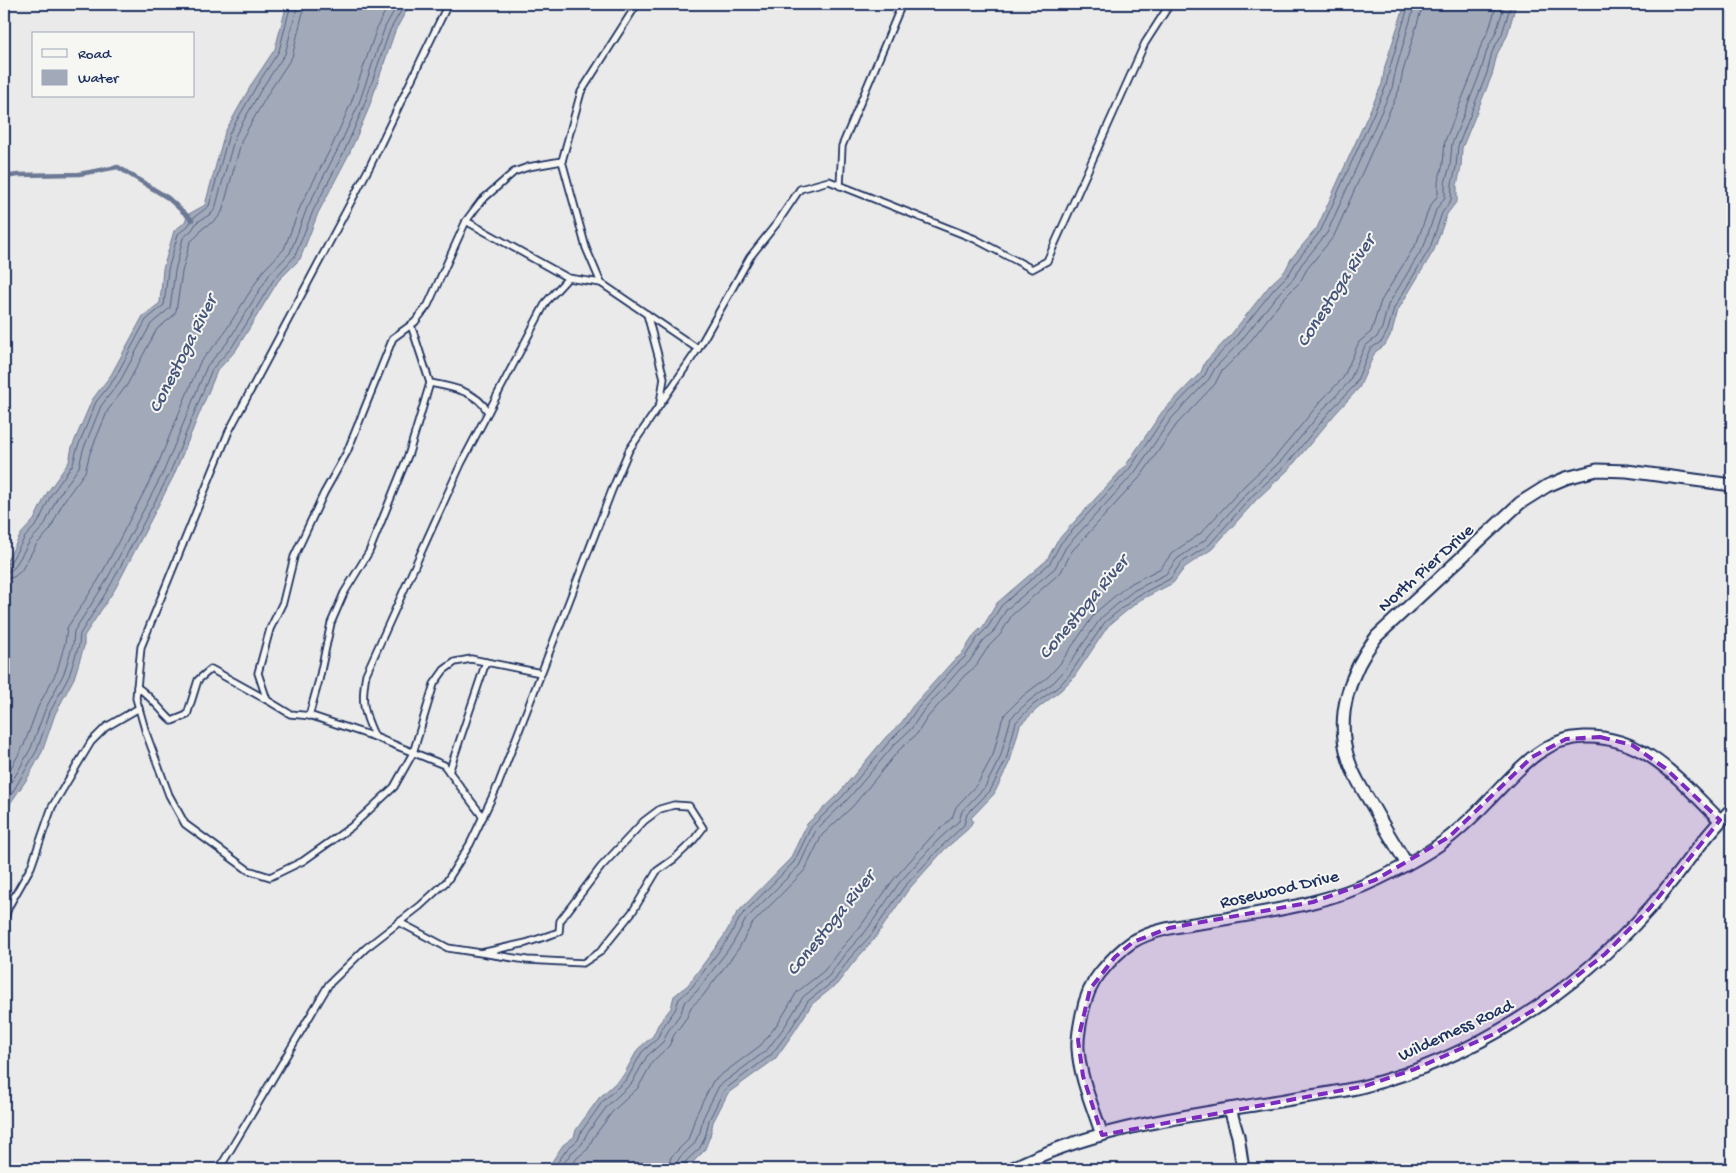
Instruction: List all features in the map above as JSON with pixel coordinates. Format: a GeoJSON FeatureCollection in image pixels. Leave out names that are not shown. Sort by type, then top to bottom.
{"type":"FeatureCollection","features":[{"type":"Feature","properties":{"kind":"street","name":"North Pier Drive"},"geometry":{"type":"LineString","coordinates":[[1407,864],[1358,782],[1349,761],[1345,743],[1343,722],[1349,688],[1364,652],[1377,636],[1520,503],[1547,486],[1566,478],[1597,470],[1627,471],[1732,485]]}},
{"type":"Feature","properties":{"kind":"street","name":"Rosewood Drive"},"geometry":{"type":"LineString","coordinates":[[1102,1135],[1082,1076],[1078,1040],[1084,1005],[1090,989],[1098,975],[1133,942],[1159,931],[1313,902],[1347,892],[1375,880],[1407,864],[1449,837],[1473,817],[1532,756],[1557,742],[1582,736],[1616,740],[1650,754],[1720,820]]}},
{"type":"Feature","properties":{"kind":"street","name":"Wilderness Road"},"geometry":{"type":"LineString","coordinates":[[1011,1169],[1051,1151],[1102,1135],[1163,1121],[1340,1091],[1373,1083],[1439,1060],[1494,1034],[1535,1010],[1569,985],[1605,954],[1650,908],[1720,820],[1732,809]]}},
{"type":"Feature","properties":{"kind":"street"},"geometry":{"type":"LineString","coordinates":[[1230,1109],[1238,1136],[1243,1169]]}},
{"type":"Feature","properties":{"kind":"lane"},"geometry":{"type":"LineString","coordinates":[[448,4],[369,168],[229,431],[141,647],[136,698],[168,795],[185,824],[248,870],[270,877],[304,862],[351,827],[394,787],[412,752],[434,684],[444,670],[455,662],[471,659],[541,673]]}},
{"type":"Feature","properties":{"kind":"lane"},"geometry":{"type":"LineString","coordinates":[[601,283],[586,248],[562,161],[581,92],[637,4]]}},
{"type":"Feature","properties":{"kind":"lane"},"geometry":{"type":"LineString","coordinates":[[840,186],[842,146],[902,4]]}},
{"type":"Feature","properties":{"kind":"lane"},"geometry":{"type":"LineString","coordinates":[[219,1169],[329,984],[366,948],[447,881],[470,844],[498,785],[629,450],[698,348],[750,257],[777,223],[800,189],[829,181],[975,239],[1032,268],[1047,261],[1145,43],[1170,4]]}},
{"type":"Feature","properties":{"kind":"lane"},"geometry":{"type":"LineString","coordinates":[[267,700],[258,674],[270,629],[283,602],[294,557],[324,493],[347,452],[393,338],[411,325],[428,306],[466,221],[481,201],[514,172],[528,167],[562,161]]}},
{"type":"Feature","properties":{"kind":"lane"},"geometry":{"type":"LineString","coordinates":[[466,221],[568,278],[601,283],[698,348]]}},
{"type":"Feature","properties":{"kind":"lane"},"geometry":{"type":"LineString","coordinates":[[375,737],[367,720],[362,695],[366,674],[461,464],[546,302],[568,278]]}},
{"type":"Feature","properties":{"kind":"lane"},"geometry":{"type":"LineString","coordinates":[[646,314],[664,378],[660,405]]}},
{"type":"Feature","properties":{"kind":"lane"},"geometry":{"type":"LineString","coordinates":[[310,716],[331,622],[344,593],[370,552],[409,453],[430,383],[411,325]]}},
{"type":"Feature","properties":{"kind":"lane"},"geometry":{"type":"LineString","coordinates":[[430,383],[453,388],[475,396],[488,412]]}},
{"type":"Feature","properties":{"kind":"lane"},"geometry":{"type":"LineString","coordinates":[[449,772],[486,662]]}},
{"type":"Feature","properties":{"kind":"lane"},"geometry":{"type":"LineString","coordinates":[[137,687],[147,694],[158,709],[172,721],[187,715],[198,680],[211,669],[290,714],[310,716],[375,737],[444,765],[483,817]]}},
{"type":"Feature","properties":{"kind":"lane"},"geometry":{"type":"LineString","coordinates":[[4,920],[9,906],[31,867],[52,807],[91,742],[106,727],[139,708]]}},
{"type":"Feature","properties":{"kind":"lane"},"geometry":{"type":"LineString","coordinates":[[399,922],[448,948],[527,960],[583,964],[600,952],[633,911],[656,871],[674,859],[692,842],[703,828],[688,806],[674,805],[660,808],[624,840],[601,867],[560,921],[559,932],[526,943],[481,953]]}},
{"type":"Feature","properties":{"kind":"highlighted area"},"geometry":{"type":"Polygon","coordinates":[[[1600,737],[1632,745],[1665,768],[1720,820],[1650,908],[1605,954],[1535,1009],[1494,1034],[1415,1069],[1365,1086],[1102,1135],[1083,1076],[1078,1040],[1090,989],[1115,957],[1133,942],[1169,928],[1313,902],[1375,880],[1449,837],[1532,757],[1566,739],[1600,737]]]}},
{"type":"Feature","properties":{"kind":"water","name":"Conestoga River"},"geometry":{"type":"Polygon","coordinates":[[[287,4],[410,4],[395,31],[368,110],[349,154],[318,213],[300,259],[278,281],[236,350],[217,371],[173,477],[115,589],[84,636],[84,646],[74,678],[55,714],[42,752],[11,802],[4,820],[4,566],[21,534],[34,520],[47,493],[69,462],[72,447],[92,400],[111,375],[143,316],[160,303],[163,269],[174,231],[184,223],[189,214],[205,205],[225,132],[253,82],[275,49],[287,4]]]}},
{"type":"Feature","properties":{"kind":"water","name":"Conestoga River"},"geometry":{"type":"Polygon","coordinates":[[[1405,4],[1516,4],[1507,36],[1497,54],[1492,75],[1462,148],[1461,167],[1457,185],[1457,201],[1447,214],[1434,250],[1398,310],[1392,332],[1385,345],[1375,352],[1359,388],[1289,469],[1257,499],[1212,549],[1185,567],[1173,583],[1140,600],[1108,626],[1074,677],[1020,725],[1010,761],[994,794],[971,818],[973,821],[968,829],[945,849],[908,890],[875,938],[837,984],[812,1004],[775,1059],[728,1093],[713,1122],[704,1151],[686,1169],[547,1169],[563,1145],[574,1137],[576,1130],[599,1098],[623,1076],[638,1049],[653,1036],[658,1025],[671,1008],[674,996],[688,985],[724,936],[737,913],[790,859],[807,824],[839,793],[886,737],[902,722],[912,707],[953,661],[961,655],[975,634],[984,625],[997,603],[1047,560],[1057,541],[1126,465],[1162,412],[1201,372],[1205,362],[1230,336],[1270,285],[1285,271],[1291,259],[1317,228],[1382,84],[1385,66],[1405,4]]]}},
{"type":"Feature","properties":{"kind":"waterway"},"geometry":{"type":"LineString","coordinates":[[4,177],[79,174],[118,167],[168,198],[192,220]]}}]}
